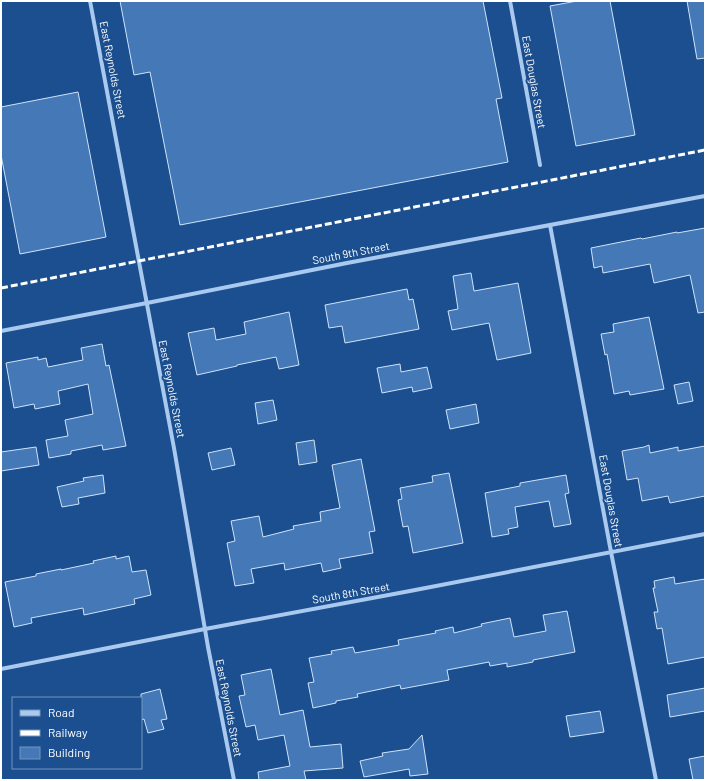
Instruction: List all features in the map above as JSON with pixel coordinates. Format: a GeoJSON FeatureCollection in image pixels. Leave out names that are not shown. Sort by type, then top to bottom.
{"type":"FeatureCollection","features":[{"type":"Feature","properties":{"kind":"street","name":"East Reynolds Street"},"geometry":{"type":"LineString","coordinates":[[90,1],[174,448],[205,629],[234,780]]}},
{"type":"Feature","properties":{"kind":"street","name":"East Douglas Street"},"geometry":{"type":"LineString","coordinates":[[510,1],[540,165]]}},
{"type":"Feature","properties":{"kind":"street","name":"South 9th Street"},"geometry":{"type":"LineString","coordinates":[[1,331],[347,263],[705,196]]}},
{"type":"Feature","properties":{"kind":"street","name":"East Douglas Street"},"geometry":{"type":"LineString","coordinates":[[550,225],[611,552],[656,780]]}},
{"type":"Feature","properties":{"kind":"street","name":"South 8th Street"},"geometry":{"type":"LineString","coordinates":[[1,669],[705,534]]}},
{"type":"Feature","properties":{"kind":"building"},"geometry":{"type":"Polygon","coordinates":[[[120,1],[483,1],[502,98],[496,99],[508,162],[180,225],[150,72],[134,75],[120,1]]]}},
{"type":"Feature","properties":{"kind":"building"},"geometry":{"type":"Polygon","coordinates":[[[577,1],[610,1],[635,135],[576,146],[550,6],[577,1]]]}},
{"type":"Feature","properties":{"kind":"building"},"geometry":{"type":"Polygon","coordinates":[[[687,1],[705,1],[705,58],[697,59],[687,1]]]}},
{"type":"Feature","properties":{"kind":"building"},"geometry":{"type":"Polygon","coordinates":[[[78,92],[106,237],[20,254],[1,155],[1,107],[78,92]]]}},
{"type":"Feature","properties":{"kind":"building"},"geometry":{"type":"Polygon","coordinates":[[[705,228],[705,312],[698,313],[690,275],[654,283],[650,264],[603,273],[602,266],[594,268],[591,248],[641,238],[705,228]]]}},
{"type":"Feature","properties":{"kind":"building"},"geometry":{"type":"Polygon","coordinates":[[[471,273],[474,291],[518,283],[531,353],[497,360],[489,323],[452,330],[448,311],[458,309],[453,276],[471,273]]]}},
{"type":"Feature","properties":{"kind":"building"},"geometry":{"type":"Polygon","coordinates":[[[407,289],[409,300],[413,299],[419,329],[345,343],[342,326],[329,328],[325,305],[407,289]]]}},
{"type":"Feature","properties":{"kind":"building"},"geometry":{"type":"Polygon","coordinates":[[[289,312],[299,365],[279,369],[276,357],[197,375],[188,333],[214,328],[216,340],[246,334],[244,322],[289,312]]]}},
{"type":"Feature","properties":{"kind":"building"},"geometry":{"type":"Polygon","coordinates":[[[649,317],[664,389],[630,395],[629,391],[614,394],[607,354],[605,355],[601,334],[614,332],[613,324],[649,317]]]}},
{"type":"Feature","properties":{"kind":"building"},"geometry":{"type":"Polygon","coordinates":[[[102,344],[106,366],[109,365],[126,446],[103,450],[102,445],[71,451],[71,454],[49,458],[46,440],[68,436],[65,420],[93,414],[88,384],[58,391],[60,404],[35,409],[34,404],[14,408],[6,363],[38,357],[38,360],[46,358],[48,367],[83,360],[81,348],[102,344]]]}},
{"type":"Feature","properties":{"kind":"building"},"geometry":{"type":"Polygon","coordinates":[[[400,364],[401,372],[427,367],[432,388],[413,392],[412,387],[382,393],[377,368],[400,364]]]}},
{"type":"Feature","properties":{"kind":"building"},"geometry":{"type":"Polygon","coordinates":[[[689,382],[693,401],[678,404],[674,385],[689,382]]]}},
{"type":"Feature","properties":{"kind":"building"},"geometry":{"type":"Polygon","coordinates":[[[273,400],[277,420],[258,424],[255,403],[273,400]]]}},
{"type":"Feature","properties":{"kind":"building"},"geometry":{"type":"Polygon","coordinates":[[[476,404],[479,423],[450,429],[446,410],[476,404]]]}},
{"type":"Feature","properties":{"kind":"building"},"geometry":{"type":"Polygon","coordinates":[[[314,440],[317,462],[299,465],[296,443],[314,440]]]}},
{"type":"Feature","properties":{"kind":"building"},"geometry":{"type":"Polygon","coordinates":[[[649,445],[650,453],[678,447],[678,451],[705,446],[705,496],[670,503],[668,496],[642,501],[638,478],[627,480],[622,451],[649,445]]]}},
{"type":"Feature","properties":{"kind":"building"},"geometry":{"type":"Polygon","coordinates":[[[36,447],[39,465],[1,471],[1,452],[36,447]]]}},
{"type":"Feature","properties":{"kind":"building"},"geometry":{"type":"Polygon","coordinates":[[[231,448],[235,465],[212,470],[208,453],[231,448]]]}},
{"type":"Feature","properties":{"kind":"building"},"geometry":{"type":"Polygon","coordinates":[[[361,459],[375,531],[369,532],[373,553],[339,559],[341,568],[323,572],[321,563],[285,570],[284,563],[251,569],[254,583],[235,586],[227,543],[235,541],[231,521],[259,516],[263,537],[294,529],[293,526],[321,521],[320,512],[340,508],[332,465],[361,459]]]}},
{"type":"Feature","properties":{"kind":"building"},"geometry":{"type":"Polygon","coordinates":[[[449,473],[463,543],[413,553],[408,526],[403,527],[398,500],[402,499],[400,488],[433,482],[432,476],[449,473]]]}},
{"type":"Feature","properties":{"kind":"building"},"geometry":{"type":"Polygon","coordinates":[[[103,475],[105,493],[78,498],[79,504],[62,507],[57,487],[84,481],[83,478],[103,475]]]}},
{"type":"Feature","properties":{"kind":"building"},"geometry":{"type":"Polygon","coordinates":[[[566,475],[569,493],[565,494],[571,524],[554,527],[549,501],[515,507],[518,527],[508,529],[509,534],[492,537],[485,493],[520,486],[520,483],[566,475]]]}},
{"type":"Feature","properties":{"kind":"building"},"geometry":{"type":"Polygon","coordinates":[[[116,556],[116,559],[129,556],[132,572],[146,570],[151,595],[134,599],[135,604],[84,615],[83,608],[31,618],[32,623],[14,627],[5,582],[36,576],[36,574],[94,563],[93,561],[116,556]]]}},
{"type":"Feature","properties":{"kind":"building"},"geometry":{"type":"Polygon","coordinates":[[[674,577],[675,584],[705,579],[705,657],[668,664],[662,628],[657,629],[654,612],[658,612],[653,588],[655,588],[654,581],[674,577]]]}},
{"type":"Feature","properties":{"kind":"building"},"geometry":{"type":"Polygon","coordinates":[[[567,611],[575,652],[533,660],[533,662],[507,667],[507,663],[490,666],[489,662],[447,670],[449,680],[401,689],[400,685],[357,694],[358,697],[336,701],[336,703],[313,708],[308,683],[314,682],[309,658],[332,654],[331,651],[353,647],[355,653],[399,645],[398,640],[436,633],[435,631],[453,627],[454,633],[482,626],[481,624],[510,618],[514,637],[546,631],[543,615],[567,611]]]}},
{"type":"Feature","properties":{"kind":"building"},"geometry":{"type":"Polygon","coordinates":[[[271,669],[280,715],[303,710],[310,747],[341,744],[343,768],[304,771],[306,780],[259,780],[258,772],[290,766],[284,735],[258,740],[255,725],[246,727],[239,696],[245,695],[241,675],[271,669]]]}},
{"type":"Feature","properties":{"kind":"building"},"geometry":{"type":"Polygon","coordinates":[[[705,688],[705,711],[670,717],[667,695],[705,688]]]}},
{"type":"Feature","properties":{"kind":"building"},"geometry":{"type":"Polygon","coordinates":[[[160,689],[167,719],[161,720],[164,729],[148,733],[144,719],[142,720],[141,694],[160,689]]]}},
{"type":"Feature","properties":{"kind":"building"},"geometry":{"type":"Polygon","coordinates":[[[600,711],[604,732],[570,737],[566,716],[600,711]]]}},
{"type":"Feature","properties":{"kind":"building"},"geometry":{"type":"Polygon","coordinates":[[[422,735],[428,774],[410,776],[409,769],[364,777],[360,761],[383,756],[382,753],[409,749],[422,735]]]}},
{"type":"Feature","properties":{"kind":"building"},"geometry":{"type":"Polygon","coordinates":[[[705,756],[705,780],[693,780],[689,759],[705,756]]]}},
{"type":"Feature","properties":{"kind":"railway"},"geometry":{"type":"LineString","coordinates":[[1,288],[705,150]]}}]}
